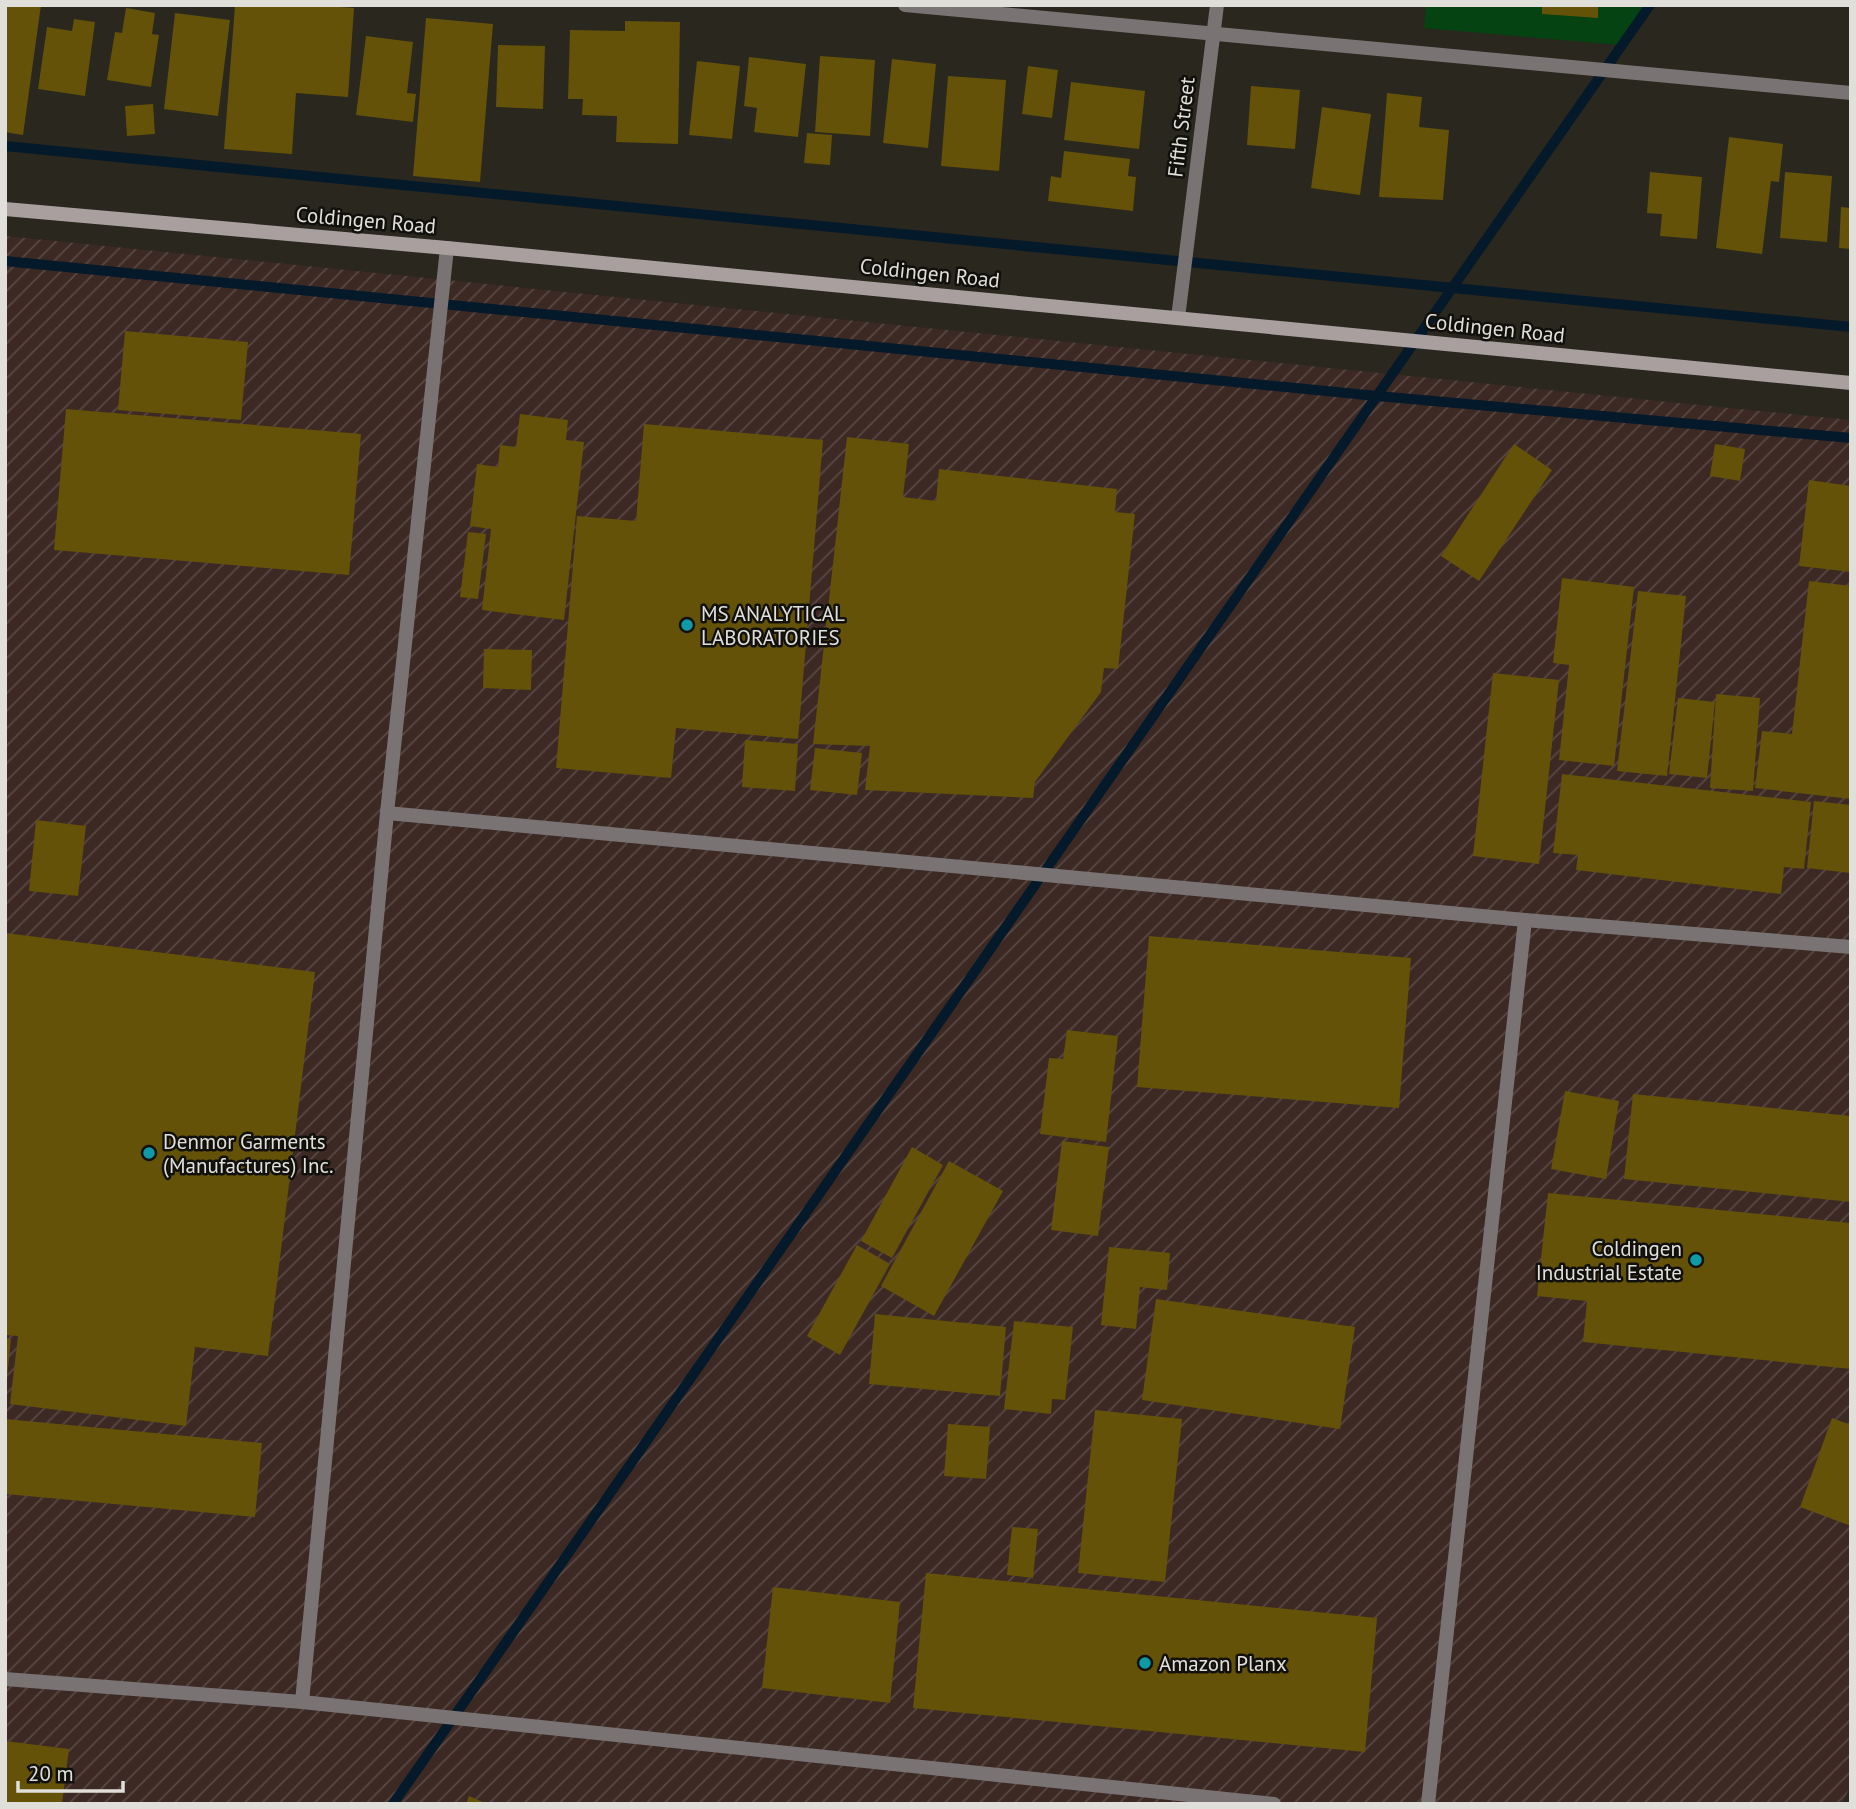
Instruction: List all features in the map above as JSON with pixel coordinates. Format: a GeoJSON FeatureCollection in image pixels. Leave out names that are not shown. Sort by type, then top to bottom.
{"type":"FeatureCollection","features":[{"type":"Feature","properties":{"kind":"street"},"geometry":{"type":"LineString","coordinates":[[905,5],[1851,93]]}},
{"type":"Feature","properties":{"kind":"street","name":"Fifth Street"},"geometry":{"type":"LineString","coordinates":[[1178,318],[1217,5]]}},
{"type":"Feature","properties":{"kind":"street","name":"Coldingen Road"},"geometry":{"type":"LineString","coordinates":[[5,209],[447,248],[1851,383]]}},
{"type":"Feature","properties":{"kind":"street"},"geometry":{"type":"LineString","coordinates":[[302,1702],[387,813],[447,248]]}},
{"type":"Feature","properties":{"kind":"street"},"geometry":{"type":"LineString","coordinates":[[387,813],[1525,920],[1851,947]]}},
{"type":"Feature","properties":{"kind":"street"},"geometry":{"type":"LineString","coordinates":[[1428,1804],[1525,920]]}},
{"type":"Feature","properties":{"kind":"street"},"geometry":{"type":"LineString","coordinates":[[5,1679],[302,1702],[1274,1804]]}},
{"type":"Feature","properties":{"kind":"shaded area"},"geometry":{"type":"Polygon","coordinates":[[[5,236],[1851,420],[1851,1785],[1842,1804],[5,1804],[5,236]]]}},
{"type":"Feature","properties":{"kind":"green space"},"geometry":{"type":"Polygon","coordinates":[[[1426,5],[1644,5],[1619,45],[1424,28],[1426,5]]]}},
{"type":"Feature","properties":{"kind":"building"},"geometry":{"type":"Polygon","coordinates":[[[5,5],[41,5],[23,135],[5,132],[5,5]]]}},
{"type":"Feature","properties":{"kind":"building"},"geometry":{"type":"Polygon","coordinates":[[[235,5],[354,8],[348,97],[296,93],[292,154],[224,149],[235,5]]]}},
{"type":"Feature","properties":{"kind":"building"},"geometry":{"type":"Polygon","coordinates":[[[1542,5],[1598,5],[1598,18],[1542,14],[1542,5]]]}},
{"type":"Feature","properties":{"kind":"building"},"geometry":{"type":"Polygon","coordinates":[[[126,8],[155,13],[152,34],[159,35],[151,87],[107,80],[115,32],[122,33],[126,8]]]}},
{"type":"Feature","properties":{"kind":"building"},"geometry":{"type":"Polygon","coordinates":[[[175,13],[230,20],[218,116],[164,109],[175,13]]]}},
{"type":"Feature","properties":{"kind":"building"},"geometry":{"type":"Polygon","coordinates":[[[426,18],[493,24],[480,182],[413,176],[426,18]]]}},
{"type":"Feature","properties":{"kind":"building"},"geometry":{"type":"Polygon","coordinates":[[[74,19],[95,22],[85,96],[38,89],[47,27],[72,31],[74,19]]]}},
{"type":"Feature","properties":{"kind":"building"},"geometry":{"type":"Polygon","coordinates":[[[625,21],[680,22],[678,144],[616,142],[617,116],[582,115],[583,99],[568,99],[570,30],[625,31],[625,21]]]}},
{"type":"Feature","properties":{"kind":"building"},"geometry":{"type":"Polygon","coordinates":[[[366,36],[413,42],[407,93],[416,94],[413,122],[356,115],[366,36]]]}},
{"type":"Feature","properties":{"kind":"building"},"geometry":{"type":"Polygon","coordinates":[[[498,45],[545,46],[543,109],[496,107],[498,45]]]}},
{"type":"Feature","properties":{"kind":"building"},"geometry":{"type":"Polygon","coordinates":[[[820,56],[875,60],[870,136],[815,132],[820,56]]]}},
{"type":"Feature","properties":{"kind":"building"},"geometry":{"type":"Polygon","coordinates":[[[749,57],[806,64],[798,137],[754,132],[757,108],[744,106],[749,57]]]}},
{"type":"Feature","properties":{"kind":"building"},"geometry":{"type":"Polygon","coordinates":[[[892,59],[936,64],[928,148],[883,143],[892,59]]]}},
{"type":"Feature","properties":{"kind":"building"},"geometry":{"type":"Polygon","coordinates":[[[697,61],[740,66],[732,139],[689,135],[697,61]]]}},
{"type":"Feature","properties":{"kind":"building"},"geometry":{"type":"Polygon","coordinates":[[[1028,66],[1058,70],[1052,118],[1022,114],[1028,66]]]}},
{"type":"Feature","properties":{"kind":"building"},"geometry":{"type":"Polygon","coordinates":[[[948,76],[1006,80],[999,171],[941,166],[948,76]]]}},
{"type":"Feature","properties":{"kind":"building"},"geometry":{"type":"Polygon","coordinates":[[[1071,82],[1145,91],[1139,149],[1064,140],[1071,82]]]}},
{"type":"Feature","properties":{"kind":"building"},"geometry":{"type":"Polygon","coordinates":[[[1251,86],[1300,90],[1295,149],[1247,145],[1251,86]]]}},
{"type":"Feature","properties":{"kind":"building"},"geometry":{"type":"Polygon","coordinates":[[[1387,93],[1422,97],[1419,127],[1449,130],[1443,200],[1379,197],[1387,93]]]}},
{"type":"Feature","properties":{"kind":"building"},"geometry":{"type":"Polygon","coordinates":[[[153,104],[155,134],[127,136],[125,106],[153,104]]]}},
{"type":"Feature","properties":{"kind":"building"},"geometry":{"type":"Polygon","coordinates":[[[1322,107],[1371,114],[1360,195],[1311,188],[1322,107]]]}},
{"type":"Feature","properties":{"kind":"building"},"geometry":{"type":"Polygon","coordinates":[[[807,133],[832,135],[830,165],[804,163],[807,133]]]}},
{"type":"Feature","properties":{"kind":"building"},"geometry":{"type":"Polygon","coordinates":[[[1729,137],[1783,144],[1779,182],[1771,181],[1762,254],[1716,248],[1729,137]]]}},
{"type":"Feature","properties":{"kind":"building"},"geometry":{"type":"Polygon","coordinates":[[[1064,151],[1130,159],[1128,176],[1136,177],[1133,211],[1048,201],[1051,176],[1061,178],[1064,151]]]}},
{"type":"Feature","properties":{"kind":"building"},"geometry":{"type":"Polygon","coordinates":[[[1650,172],[1702,177],[1697,239],[1660,236],[1662,214],[1647,213],[1650,172]]]}},
{"type":"Feature","properties":{"kind":"building"},"geometry":{"type":"Polygon","coordinates":[[[1785,172],[1832,176],[1827,242],[1780,238],[1785,172]]]}},
{"type":"Feature","properties":{"kind":"building"},"geometry":{"type":"Polygon","coordinates":[[[1841,207],[1851,208],[1851,249],[1839,248],[1841,207]]]}},
{"type":"Feature","properties":{"kind":"building"},"geometry":{"type":"Polygon","coordinates":[[[125,331],[248,342],[241,420],[118,410],[125,331]]]}},
{"type":"Feature","properties":{"kind":"building"},"geometry":{"type":"Polygon","coordinates":[[[66,409],[361,434],[349,575],[54,550],[66,409]]]}},
{"type":"Feature","properties":{"kind":"building"},"geometry":{"type":"Polygon","coordinates":[[[520,414],[568,420],[566,440],[584,442],[564,620],[482,610],[491,529],[470,526],[477,464],[498,467],[500,445],[516,447],[520,414]]]}},
{"type":"Feature","properties":{"kind":"building","name":"MS ANALYTICAL LABORATORIES"},"geometry":{"type":"Polygon","coordinates":[[[644,424],[823,440],[798,739],[676,728],[671,778],[556,768],[577,516],[636,521],[644,424]]]}},
{"type":"Feature","properties":{"kind":"building"},"geometry":{"type":"Polygon","coordinates":[[[847,437],[909,444],[903,497],[936,501],[939,469],[1117,489],[1115,512],[1135,514],[1118,669],[1104,668],[1101,692],[1035,782],[1033,798],[865,790],[870,746],[813,744],[847,437]]]}},
{"type":"Feature","properties":{"kind":"building"},"geometry":{"type":"Polygon","coordinates":[[[1514,444],[1552,470],[1479,581],[1441,556],[1514,444]]]}},
{"type":"Feature","properties":{"kind":"building"},"geometry":{"type":"Polygon","coordinates":[[[1715,444],[1745,449],[1740,481],[1710,476],[1715,444]]]}},
{"type":"Feature","properties":{"kind":"building"},"geometry":{"type":"Polygon","coordinates":[[[1809,480],[1851,486],[1851,572],[1799,566],[1809,480]]]}},
{"type":"Feature","properties":{"kind":"building"},"geometry":{"type":"Polygon","coordinates":[[[468,532],[486,534],[478,599],[460,597],[468,532]]]}},
{"type":"Feature","properties":{"kind":"building"},"geometry":{"type":"Polygon","coordinates":[[[1562,578],[1634,587],[1614,766],[1559,760],[1569,665],[1553,663],[1562,578]]]}},
{"type":"Feature","properties":{"kind":"building"},"geometry":{"type":"Polygon","coordinates":[[[1809,581],[1851,586],[1851,799],[1755,788],[1762,731],[1792,734],[1809,581]]]}},
{"type":"Feature","properties":{"kind":"building"},"geometry":{"type":"Polygon","coordinates":[[[1638,591],[1686,596],[1667,776],[1617,771],[1638,591]]]}},
{"type":"Feature","properties":{"kind":"building"},"geometry":{"type":"Polygon","coordinates":[[[484,649],[532,650],[531,690],[483,688],[484,649]]]}},
{"type":"Feature","properties":{"kind":"building"},"geometry":{"type":"Polygon","coordinates":[[[1493,673],[1559,680],[1539,864],[1473,856],[1493,673]]]}},
{"type":"Feature","properties":{"kind":"building"},"geometry":{"type":"Polygon","coordinates":[[[1716,694],[1760,698],[1753,791],[1710,788],[1716,694]]]}},
{"type":"Feature","properties":{"kind":"building"},"geometry":{"type":"Polygon","coordinates":[[[1678,698],[1715,702],[1707,778],[1669,774],[1678,698]]]}},
{"type":"Feature","properties":{"kind":"building"},"geometry":{"type":"Polygon","coordinates":[[[745,740],[798,744],[795,791],[742,787],[745,740]]]}},
{"type":"Feature","properties":{"kind":"building"},"geometry":{"type":"Polygon","coordinates":[[[815,748],[862,753],[857,795],[810,790],[815,748]]]}},
{"type":"Feature","properties":{"kind":"building"},"geometry":{"type":"Polygon","coordinates":[[[1562,774],[1811,802],[1804,869],[1784,867],[1781,894],[1576,870],[1578,855],[1553,853],[1562,774]]]}},
{"type":"Feature","properties":{"kind":"building"},"geometry":{"type":"Polygon","coordinates":[[[1814,801],[1851,805],[1850,873],[1807,868],[1814,801]]]}},
{"type":"Feature","properties":{"kind":"building"},"geometry":{"type":"Polygon","coordinates":[[[36,820],[86,826],[78,896],[29,891],[36,820]]]}},
{"type":"Feature","properties":{"kind":"building","name":"Denmor Garments (Manufactures) Inc."},"geometry":{"type":"Polygon","coordinates":[[[5,933],[315,972],[268,1356],[195,1347],[186,1426],[10,1404],[18,1336],[5,1335],[5,933]]]}},
{"type":"Feature","properties":{"kind":"building"},"geometry":{"type":"Polygon","coordinates":[[[1149,936],[1411,958],[1399,1108],[1137,1087],[1149,936]]]}},
{"type":"Feature","properties":{"kind":"building"},"geometry":{"type":"Polygon","coordinates":[[[1067,1030],[1118,1036],[1106,1142],[1040,1134],[1049,1058],[1063,1059],[1067,1030]]]}},
{"type":"Feature","properties":{"kind":"building"},"geometry":{"type":"Polygon","coordinates":[[[1565,1091],[1619,1101],[1606,1179],[1551,1169],[1565,1091]]]}},
{"type":"Feature","properties":{"kind":"building"},"geometry":{"type":"Polygon","coordinates":[[[1633,1094],[1851,1116],[1851,1202],[1624,1179],[1633,1094]]]}},
{"type":"Feature","properties":{"kind":"building"},"geometry":{"type":"Polygon","coordinates":[[[1062,1141],[1109,1147],[1098,1236],[1051,1230],[1062,1141]]]}},
{"type":"Feature","properties":{"kind":"building"},"geometry":{"type":"Polygon","coordinates":[[[912,1147],[943,1165],[892,1258],[861,1241],[912,1147]]]}},
{"type":"Feature","properties":{"kind":"building"},"geometry":{"type":"Polygon","coordinates":[[[949,1161],[1003,1191],[934,1316],[881,1286],[949,1161]]]}},
{"type":"Feature","properties":{"kind":"building","name":"Coldingen Industrial Estate"},"geometry":{"type":"Polygon","coordinates":[[[1548,1193],[1851,1223],[1851,1369],[1583,1342],[1587,1301],[1537,1296],[1548,1193]]]}},
{"type":"Feature","properties":{"kind":"building"},"geometry":{"type":"Polygon","coordinates":[[[857,1245],[890,1264],[840,1355],[807,1336],[857,1245]]]}},
{"type":"Feature","properties":{"kind":"building"},"geometry":{"type":"Polygon","coordinates":[[[1109,1247],[1170,1253],[1167,1290],[1140,1287],[1136,1329],[1101,1325],[1109,1247]]]}},
{"type":"Feature","properties":{"kind":"building"},"geometry":{"type":"Polygon","coordinates":[[[1156,1299],[1355,1327],[1340,1429],[1142,1400],[1156,1299]]]}},
{"type":"Feature","properties":{"kind":"building"},"geometry":{"type":"Polygon","coordinates":[[[875,1314],[1006,1327],[1000,1396],[869,1384],[875,1314]]]}},
{"type":"Feature","properties":{"kind":"building"},"geometry":{"type":"Polygon","coordinates":[[[1014,1321],[1073,1327],[1065,1400],[1052,1399],[1051,1414],[1004,1409],[1014,1321]]]}},
{"type":"Feature","properties":{"kind":"building"},"geometry":{"type":"Polygon","coordinates":[[[5,1338],[11,1339],[7,1378],[5,1377],[5,1338]]]}},
{"type":"Feature","properties":{"kind":"building"},"geometry":{"type":"Polygon","coordinates":[[[1095,1410],[1182,1419],[1165,1582],[1078,1573],[1095,1410]]]}},
{"type":"Feature","properties":{"kind":"building"},"geometry":{"type":"Polygon","coordinates":[[[1832,1418],[1851,1425],[1851,1526],[1800,1507],[1832,1418]]]}},
{"type":"Feature","properties":{"kind":"building"},"geometry":{"type":"Polygon","coordinates":[[[5,1419],[262,1443],[255,1517],[5,1494],[5,1419]]]}},
{"type":"Feature","properties":{"kind":"building"},"geometry":{"type":"Polygon","coordinates":[[[948,1424],[990,1427],[986,1479],[944,1476],[948,1424]]]}},
{"type":"Feature","properties":{"kind":"building"},"geometry":{"type":"Polygon","coordinates":[[[1012,1527],[1038,1529],[1033,1578],[1007,1575],[1012,1527]]]}},
{"type":"Feature","properties":{"kind":"building","name":"Amazon Planx"},"geometry":{"type":"Polygon","coordinates":[[[926,1573],[1377,1618],[1365,1752],[913,1708],[926,1573]]]}},
{"type":"Feature","properties":{"kind":"building"},"geometry":{"type":"Polygon","coordinates":[[[773,1587],[900,1602],[890,1703],[762,1688],[773,1587]]]}},
{"type":"Feature","properties":{"kind":"building"},"geometry":{"type":"Polygon","coordinates":[[[5,1741],[69,1749],[62,1804],[5,1804],[5,1741]]]}},
{"type":"Feature","properties":{"kind":"building"},"geometry":{"type":"Polygon","coordinates":[[[469,1796],[487,1804],[466,1804],[469,1796]]]}},
{"type":"Feature","properties":{"kind":"waterway"},"geometry":{"type":"LineString","coordinates":[[393,1804],[1650,5]]}},
{"type":"Feature","properties":{"kind":"waterway"},"geometry":{"type":"LineString","coordinates":[[5,146],[1851,327]]}},
{"type":"Feature","properties":{"kind":"waterway"},"geometry":{"type":"LineString","coordinates":[[5,261],[1377,396],[1851,438]]}},
{"type":"Feature","properties":{"kind":"place","name":"MS ANALYTICAL LABORATORIES"},"geometry":{"type":"Point","coordinates":[687,625]}},
{"type":"Feature","properties":{"kind":"place","name":"Denmor Garments (Manufactures) Inc."},"geometry":{"type":"Point","coordinates":[149,1153]}},
{"type":"Feature","properties":{"kind":"place","name":"Coldingen Industrial Estate"},"geometry":{"type":"Point","coordinates":[1696,1260]}},
{"type":"Feature","properties":{"kind":"place","name":"Amazon Planx"},"geometry":{"type":"Point","coordinates":[1145,1663]}}]}
